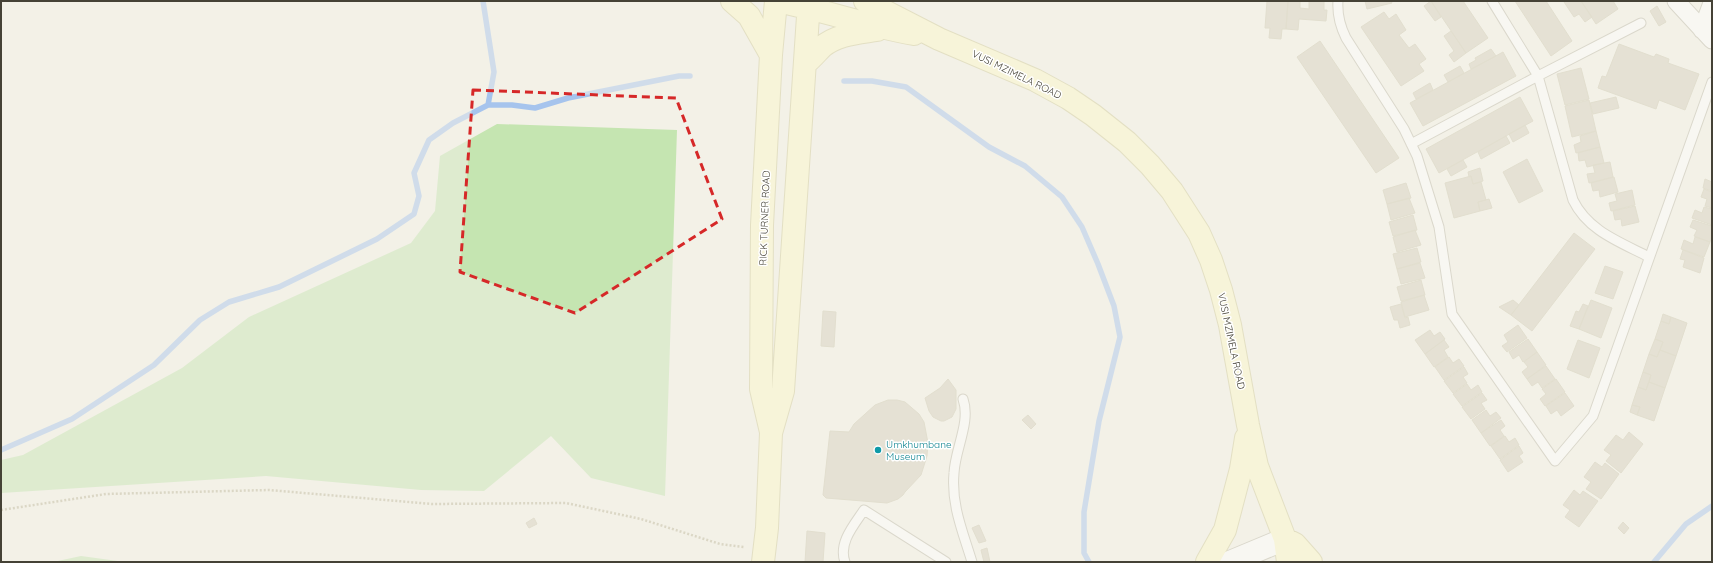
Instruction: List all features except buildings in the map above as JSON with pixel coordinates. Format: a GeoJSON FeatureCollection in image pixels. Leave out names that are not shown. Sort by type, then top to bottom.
{"type":"FeatureCollection","features":[{"type":"Feature","properties":{"kind":"main road"},"geometry":{"type":"LineString","coordinates":[[732,1],[749,16],[771,55]]}},
{"type":"Feature","properties":{"kind":"main road","name":"RICK TURNER ROAD"},"geometry":{"type":"LineString","coordinates":[[771,433],[760,389],[762,225],[771,55],[776,1]]}},
{"type":"Feature","properties":{"kind":"main road","name":"VUSI MZIMELA ROAD"},"geometry":{"type":"LineString","coordinates":[[776,1],[809,4],[884,28],[939,39]]}},
{"type":"Feature","properties":{"kind":"main road","name":"VUSI MZIMELA ROAD"},"geometry":{"type":"LineString","coordinates":[[865,1],[939,39],[1035,80],[1068,98],[1093,115],[1127,142],[1150,165],[1172,191],[1199,233],[1218,282],[1230,325],[1257,466],[1285,539],[1288,562]]}},
{"type":"Feature","properties":{"kind":"main road","name":"RICK TURNER ROAD"},"geometry":{"type":"LineString","coordinates":[[763,556],[771,433],[783,391],[809,4]]}},
{"type":"Feature","properties":{"kind":"main road"},"geometry":{"type":"LineString","coordinates":[[806,63],[823,46],[835,40],[847,35],[884,28]]}},
{"type":"Feature","properties":{"kind":"main road"},"geometry":{"type":"LineString","coordinates":[[1208,562],[1225,530],[1241,469],[1248,425]]}},
{"type":"Feature","properties":{"kind":"main road"},"geometry":{"type":"LineString","coordinates":[[1285,539],[1295,544],[1311,562]]}},
{"type":"Feature","properties":{"kind":"street"},"geometry":{"type":"LineString","coordinates":[[1676,1],[1707,35]]}},
{"type":"Feature","properties":{"kind":"street"},"geometry":{"type":"LineString","coordinates":[[1707,35],[1712,4]]}},
{"type":"Feature","properties":{"kind":"street"},"geometry":{"type":"LineString","coordinates":[[1230,562],[1285,539]]}},
{"type":"Feature","properties":{"kind":"lane"},"geometry":{"type":"LineString","coordinates":[[1338,1],[1337,10],[1340,26],[1346,38],[1404,129],[1416,156],[1439,227],[1452,314],[1555,461],[1593,416],[1712,82]]}},
{"type":"Feature","properties":{"kind":"lane"},"geometry":{"type":"LineString","coordinates":[[1492,1],[1538,76],[1573,200],[1578,211],[1596,230],[1649,257]]}},
{"type":"Feature","properties":{"kind":"lane"},"geometry":{"type":"LineString","coordinates":[[1411,144],[1641,23]]}},
{"type":"Feature","properties":{"kind":"lane"},"geometry":{"type":"LineString","coordinates":[[963,398],[966,408],[965,420],[956,454],[954,498],[958,520],[972,562]]}},
{"type":"Feature","properties":{"kind":"lane"},"geometry":{"type":"LineString","coordinates":[[845,562],[846,535],[864,510],[946,562]]}},
{"type":"Feature","properties":{"kind":"path"},"geometry":{"type":"LineString","coordinates":[[1,510],[106,494],[269,490],[432,504],[566,503],[642,519],[763,556]]}},
{"type":"Feature","properties":{"kind":"highlighted area"},"geometry":{"type":"Polygon","coordinates":[[[473,90],[676,98],[722,219],[575,313],[460,272],[473,90]]]}},
{"type":"Feature","properties":{"kind":"green space"},"geometry":{"type":"Polygon","coordinates":[[[497,124],[677,130],[665,496],[591,478],[551,436],[484,491],[421,490],[266,476],[1,493],[1,460],[23,455],[182,368],[249,317],[411,243],[435,211],[440,156],[497,124]]]}},
{"type":"Feature","properties":{"kind":"green space"},"geometry":{"type":"Polygon","coordinates":[[[81,556],[125,562],[53,562],[81,556]]]}},
{"type":"Feature","properties":{"kind":"waterway"},"geometry":{"type":"LineString","coordinates":[[1,450],[72,419],[154,365],[200,320],[229,302],[279,287],[377,239],[414,214],[419,196],[414,173],[429,140],[453,123],[488,105],[494,72],[483,1]]}},
{"type":"Feature","properties":{"kind":"waterway"},"geometry":{"type":"LineString","coordinates":[[488,105],[512,105],[535,108],[568,98],[679,76],[690,76]]}},
{"type":"Feature","properties":{"kind":"waterway"},"geometry":{"type":"LineString","coordinates":[[844,81],[872,81],[906,87],[989,147],[1025,166],[1062,197],[1082,227],[1114,306],[1120,337],[1099,421],[1084,512],[1084,553],[1089,562]]}},
{"type":"Feature","properties":{"kind":"waterway"},"geometry":{"type":"LineString","coordinates":[[1654,562],[1686,524],[1712,506]]}},
{"type":"Feature","properties":{"kind":"place","name":"Umkhumbane Museum"},"geometry":{"type":"Point","coordinates":[878,450]}}]}
